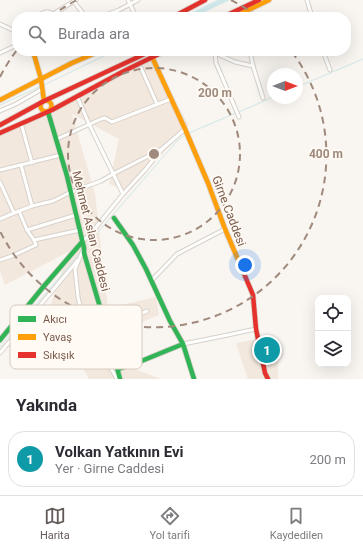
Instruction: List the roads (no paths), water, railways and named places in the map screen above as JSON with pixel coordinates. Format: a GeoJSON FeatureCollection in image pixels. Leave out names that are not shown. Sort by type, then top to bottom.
{"type":"FeatureCollection","features":[{"type":"Feature","properties":{"kind":"street"},"geometry":{"type":"LineString","coordinates":[[128,0],[134,12]]}},
{"type":"Feature","properties":{"kind":"street"},"geometry":{"type":"LineString","coordinates":[[114,12],[138,0]]}},
{"type":"Feature","properties":{"kind":"street"},"geometry":{"type":"LineString","coordinates":[[233,12],[258,0]]}},
{"type":"Feature","properties":{"kind":"street"},"geometry":{"type":"LineString","coordinates":[[244,12],[269,0]]}},
{"type":"Feature","properties":{"kind":"street"},"geometry":{"type":"LineString","coordinates":[[307,0],[311,12]]}},
{"type":"Feature","properties":{"kind":"street"},"geometry":{"type":"LineString","coordinates":[[58,12],[75,1],[83,12]]}},
{"type":"Feature","properties":{"kind":"street"},"geometry":{"type":"LineString","coordinates":[[182,12],[203,1]]}},
{"type":"Feature","properties":{"kind":"street"},"geometry":{"type":"LineString","coordinates":[[0,24],[12,30]]}},
{"type":"Feature","properties":{"kind":"street"},"geometry":{"type":"LineString","coordinates":[[0,53],[12,47]]}},
{"type":"Feature","properties":{"kind":"street"},"geometry":{"type":"LineString","coordinates":[[34,56],[41,79],[44,101],[41,108],[43,111],[48,112]]}},
{"type":"Feature","properties":{"kind":"street"},"geometry":{"type":"LineString","coordinates":[[0,100],[88,56]]}},
{"type":"Feature","properties":{"kind":"street"},"geometry":{"type":"LineString","coordinates":[[0,125],[44,101],[139,56]]}},
{"type":"Feature","properties":{"kind":"street"},"geometry":{"type":"LineString","coordinates":[[215,56],[216,63],[239,117]]}},
{"type":"Feature","properties":{"kind":"street"},"geometry":{"type":"LineString","coordinates":[[220,56],[235,62],[253,66]]}},
{"type":"Feature","properties":{"kind":"street"},"geometry":{"type":"LineString","coordinates":[[251,56],[263,98]]}},
{"type":"Feature","properties":{"kind":"street"},"geometry":{"type":"LineString","coordinates":[[325,56],[330,70]]}},
{"type":"Feature","properties":{"kind":"street"},"geometry":{"type":"LineString","coordinates":[[0,133],[48,112],[152,57]]}},
{"type":"Feature","properties":{"kind":"street","name":"Girne Caddesi"},"geometry":{"type":"LineString","coordinates":[[152,57],[186,129],[225,229],[253,295],[256,329],[265,373],[268,379]]}},
{"type":"Feature","properties":{"kind":"street"},"geometry":{"type":"LineString","coordinates":[[141,68],[158,104]]}},
{"type":"Feature","properties":{"kind":"street"},"geometry":{"type":"LineString","coordinates":[[0,111],[16,104],[42,89]]}},
{"type":"Feature","properties":{"kind":"street"},"geometry":{"type":"LineString","coordinates":[[77,96],[123,194]]}},
{"type":"Feature","properties":{"kind":"street"},"geometry":{"type":"LineString","coordinates":[[57,139],[104,118],[112,122],[171,99]]}},
{"type":"Feature","properties":{"kind":"street"},"geometry":{"type":"LineString","coordinates":[[44,101],[52,104],[51,110],[48,112]]}},
{"type":"Feature","properties":{"kind":"street","name":"Mehmet Aslan Caddesi"},"geometry":{"type":"LineString","coordinates":[[48,112],[57,139],[71,192],[84,253],[100,305]]}},
{"type":"Feature","properties":{"kind":"street"},"geometry":{"type":"LineString","coordinates":[[21,123],[32,163]]}},
{"type":"Feature","properties":{"kind":"street"},"geometry":{"type":"LineString","coordinates":[[0,220],[19,211],[53,201],[71,192],[101,181],[162,149],[186,129]]}},
{"type":"Feature","properties":{"kind":"street"},"geometry":{"type":"LineString","coordinates":[[29,305],[82,242],[94,231],[123,194],[146,170],[162,149]]}},
{"type":"Feature","properties":{"kind":"street"},"geometry":{"type":"LineString","coordinates":[[0,170],[61,156]]}},
{"type":"Feature","properties":{"kind":"street"},"geometry":{"type":"LineString","coordinates":[[21,165],[32,206]]}},
{"type":"Feature","properties":{"kind":"street"},"geometry":{"type":"LineString","coordinates":[[0,182],[14,213]]}},
{"type":"Feature","properties":{"kind":"street"},"geometry":{"type":"LineString","coordinates":[[0,260],[36,245],[19,211]]}},
{"type":"Feature","properties":{"kind":"street"},"geometry":{"type":"LineString","coordinates":[[28,230],[76,214]]}},
{"type":"Feature","properties":{"kind":"street"},"geometry":{"type":"LineString","coordinates":[[114,218],[133,245],[146,269],[170,321],[183,344],[194,379]]}},
{"type":"Feature","properties":{"kind":"street"},"geometry":{"type":"LineString","coordinates":[[151,281],[177,254],[225,229]]}},
{"type":"Feature","properties":{"kind":"street"},"geometry":{"type":"LineString","coordinates":[[34,240],[80,230]]}},
{"type":"Feature","properties":{"kind":"street"},"geometry":{"type":"LineString","coordinates":[[80,305],[75,269],[84,248]]}},
{"type":"Feature","properties":{"kind":"street"},"geometry":{"type":"LineString","coordinates":[[40,305],[80,257]]}},
{"type":"Feature","properties":{"kind":"street"},"geometry":{"type":"LineString","coordinates":[[142,313],[147,311]]}},
{"type":"Feature","properties":{"kind":"street"},"geometry":{"type":"LineString","coordinates":[[0,340],[10,328]]}},
{"type":"Feature","properties":{"kind":"street"},"geometry":{"type":"LineString","coordinates":[[142,361],[183,344],[256,329]]}},
{"type":"Feature","properties":{"kind":"street"},"geometry":{"type":"LineString","coordinates":[[0,353],[10,341]]}},
{"type":"Feature","properties":{"kind":"street"},"geometry":{"type":"LineString","coordinates":[[111,369],[119,379]]}},
{"type":"Feature","properties":{"kind":"street","name":"Mehmet Aslan Caddesi"},"geometry":{"type":"LineString","coordinates":[[118,370],[119,379]]}},
{"type":"Feature","properties":{"kind":"water"},"geometry":{"type":"Polygon","coordinates":[[[219,0],[230,0],[205,12],[194,12],[219,0]]]}},
{"type":"Feature","properties":{"kind":"waterway"},"geometry":{"type":"LineString","coordinates":[[194,12],[218,0]]}},
{"type":"Feature","properties":{"kind":"waterway"},"geometry":{"type":"LineString","coordinates":[[44,85],[104,56]]}},
{"type":"Feature","properties":{"kind":"waterway"},"geometry":{"type":"LineString","coordinates":[[303,84],[363,59]]}},
{"type":"Feature","properties":{"kind":"waterway"},"geometry":{"type":"LineString","coordinates":[[0,105],[39,87]]}},
{"type":"Feature","properties":{"kind":"waterway"},"geometry":{"type":"LineString","coordinates":[[239,112],[267,100]]}},
{"type":"Feature","properties":{"kind":"waterway"},"geometry":{"type":"LineString","coordinates":[[189,133],[236,113]]}},
{"type":"Feature","properties":{"kind":"waterway"},"geometry":{"type":"LineString","coordinates":[[86,246],[176,142],[185,135]]}},
{"type":"Feature","properties":{"kind":"waterway"},"geometry":{"type":"LineString","coordinates":[[36,305],[80,253]]}},
{"type":"Feature","properties":{"kind":"waterway"},"geometry":{"type":"LineString","coordinates":[[0,347],[10,335]]}},
{"type":"Feature","properties":{"kind":"place","name":"Volkan Yatkının Evi"},"geometry":{"type":"Point","coordinates":[267,350]}}]}
